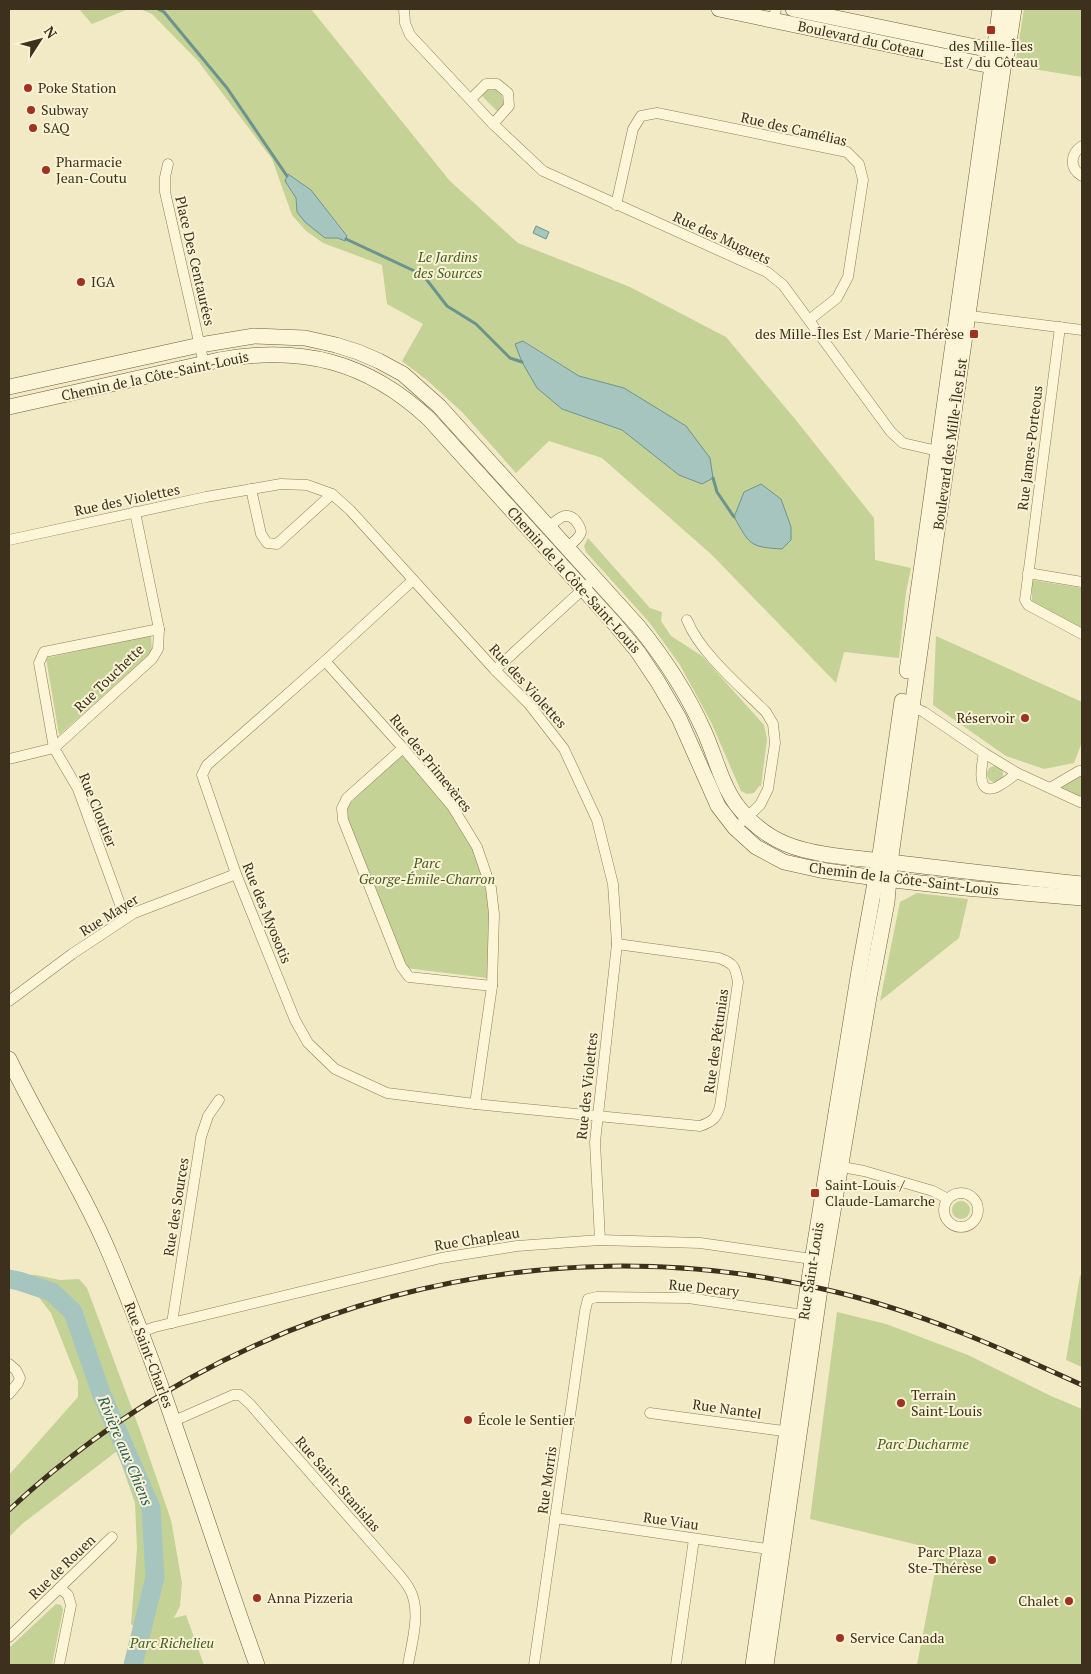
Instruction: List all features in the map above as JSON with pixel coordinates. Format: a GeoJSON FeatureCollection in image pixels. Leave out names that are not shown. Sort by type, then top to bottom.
{"type":"FeatureCollection","features":[{"type":"Feature","properties":{"kind":"street","name":"Rue des Muguets"},"geometry":{"type":"LineString","coordinates":[[404,9],[405,23],[410,35],[493,124],[543,171],[767,272],[783,285],[891,432],[903,443],[943,452]]}},
{"type":"Feature","properties":{"kind":"street","name":"Boulevard du Coteau"},"geometry":{"type":"LineString","coordinates":[[719,9],[774,14],[999,60]]}},
{"type":"Feature","properties":{"kind":"street","name":"Boulevard du Coteau"},"geometry":{"type":"LineString","coordinates":[[793,9],[999,60]]}},
{"type":"Feature","properties":{"kind":"street","name":"Boulevard des Mille-Îles Est"},"geometry":{"type":"LineString","coordinates":[[883,879],[999,60],[1000,9]]}},
{"type":"Feature","properties":{"kind":"street","name":"Boulevard des Mille-Îles Est"},"geometry":{"type":"LineString","coordinates":[[999,60],[1014,9]]}},
{"type":"Feature","properties":{"kind":"street"},"geometry":{"type":"LineString","coordinates":[[471,99],[486,84],[497,84],[508,94],[509,106],[493,124]]}},
{"type":"Feature","properties":{"kind":"street","name":"Rue des Camélias"},"geometry":{"type":"LineString","coordinates":[[616,205],[633,130],[641,116],[657,113],[847,152],[859,164],[863,180],[848,277],[837,298],[809,320]]}},
{"type":"Feature","properties":{"kind":"street"},"geometry":{"type":"LineString","coordinates":[[1082,146],[1077,150],[1072,159],[1074,168],[1082,176]]}},
{"type":"Feature","properties":{"kind":"street","name":"Place Des Centaurées"},"geometry":{"type":"LineString","coordinates":[[168,164],[165,177],[165,192],[204,364]]}},
{"type":"Feature","properties":{"kind":"street"},"geometry":{"type":"LineString","coordinates":[[962,315],[1082,330]]}},
{"type":"Feature","properties":{"kind":"street","name":"Rue James-Porteous"},"geometry":{"type":"LineString","coordinates":[[1060,327],[1025,600],[1028,605],[1082,634]]}},
{"type":"Feature","properties":{"kind":"street","name":"Chemin de la Côte-Saint-Louis"},"geometry":{"type":"LineString","coordinates":[[9,387],[200,345],[236,338],[264,336],[305,338],[336,345],[390,366],[403,374],[449,416],[638,626],[673,675],[704,732],[736,804],[773,838],[795,848],[811,852],[1082,884]]}},
{"type":"Feature","properties":{"kind":"street"},"geometry":{"type":"LineString","coordinates":[[332,362],[336,345]]}},
{"type":"Feature","properties":{"kind":"street","name":"Chemin de la Côte-Saint-Louis"},"geometry":{"type":"LineString","coordinates":[[9,407],[241,356],[272,354],[304,356],[332,362],[375,379],[395,391],[438,428],[629,641],[658,682],[685,729],[718,806],[735,828],[758,848],[784,862],[820,870],[883,879],[1082,898]]}},
{"type":"Feature","properties":{"kind":"street"},"geometry":{"type":"LineString","coordinates":[[62,376],[66,394]]}},
{"type":"Feature","properties":{"kind":"street","name":"Rue des Violettes"},"geometry":{"type":"LineString","coordinates":[[9,540],[206,497],[281,484],[307,486],[332,494],[350,510],[495,670],[529,704],[564,749],[582,784],[597,820],[613,884],[617,944],[595,1142],[600,1240]]}},
{"type":"Feature","properties":{"kind":"street"},"geometry":{"type":"LineString","coordinates":[[251,489],[262,534],[267,543],[277,544],[332,494]]}},
{"type":"Feature","properties":{"kind":"street","name":"Rue Touchette"},"geometry":{"type":"LineString","coordinates":[[9,759],[54,748],[152,659],[158,649],[159,629],[136,512]]}},
{"type":"Feature","properties":{"kind":"street","name":"Chemin de la Côte-Saint-Louis"},"geometry":{"type":"LineString","coordinates":[[549,527],[559,518],[565,516],[576,521],[581,532],[577,539],[568,547]]}},
{"type":"Feature","properties":{"kind":"street"},"geometry":{"type":"LineString","coordinates":[[1028,573],[1082,582]]}},
{"type":"Feature","properties":{"kind":"street"},"geometry":{"type":"LineString","coordinates":[[495,670],[595,578]]}},
{"type":"Feature","properties":{"kind":"street","name":"Rue des Myosotis"},"geometry":{"type":"LineString","coordinates":[[413,580],[207,765],[202,774],[236,874],[295,1020],[308,1042],[336,1068],[386,1093],[597,1116]]}},
{"type":"Feature","properties":{"kind":"street"},"geometry":{"type":"LineString","coordinates":[[687,620],[692,633],[704,649],[766,712],[773,724],[775,743],[768,789],[760,806],[735,828]]}},
{"type":"Feature","properties":{"kind":"street","name":"Rue Cloutier"},"geometry":{"type":"LineString","coordinates":[[127,918],[121,907],[78,789],[54,748],[39,664],[44,652],[159,629]]}},
{"type":"Feature","properties":{"kind":"street","name":"Rue des Primevères"},"geometry":{"type":"LineString","coordinates":[[325,661],[452,806],[476,846],[491,888],[494,914],[492,986],[475,1104]]}},
{"type":"Feature","properties":{"kind":"street"},"geometry":{"type":"LineString","coordinates":[[907,707],[924,712],[1017,773],[1080,802],[1082,801]]}},
{"type":"Feature","properties":{"kind":"street"},"geometry":{"type":"LineString","coordinates":[[403,748],[347,798],[342,808],[343,820],[401,966],[409,977],[492,986]]}},
{"type":"Feature","properties":{"kind":"street"},"geometry":{"type":"LineString","coordinates":[[984,753],[980,775],[983,784],[987,787],[992,789],[999,786],[1017,773]]}},
{"type":"Feature","properties":{"kind":"street"},"geometry":{"type":"LineString","coordinates":[[1050,788],[1082,771]]}},
{"type":"Feature","properties":{"kind":"street","name":"Rue Mayer"},"geometry":{"type":"LineString","coordinates":[[9,1001],[72,954],[140,910],[236,874]]}},
{"type":"Feature","properties":{"kind":"street","name":"Rue Saint-Louis"},"geometry":{"type":"LineString","coordinates":[[753,1665],[776,1550],[818,1260],[834,1166],[859,971],[883,879]]}},
{"type":"Feature","properties":{"kind":"street","name":"Rue des Pétunias"},"geometry":{"type":"LineString","coordinates":[[597,1116],[700,1126],[711,1122],[718,1116],[738,982],[736,968],[730,962],[719,958],[617,944]]}},
{"type":"Feature","properties":{"kind":"street","name":"Rue Saint-Charles"},"geometry":{"type":"LineString","coordinates":[[9,1059],[102,1238],[141,1332],[174,1421],[257,1665]]}},
{"type":"Feature","properties":{"kind":"street","name":"Rue des Sources"},"geometry":{"type":"LineString","coordinates":[[172,1323],[201,1137],[208,1116],[219,1100]]}},
{"type":"Feature","properties":{"kind":"street"},"geometry":{"type":"LineString","coordinates":[[834,1166],[864,1172],[932,1192],[948,1199]]}},
{"type":"Feature","properties":{"kind":"street","name":"Rue Chapleau"},"geometry":{"type":"LineString","coordinates":[[141,1332],[441,1258],[517,1246],[600,1240],[700,1243],[818,1260]]}},
{"type":"Feature","properties":{"kind":"street","name":"Rue Decary"},"geometry":{"type":"LineString","coordinates":[[588,1299],[597,1297],[688,1298],[810,1316]]}},
{"type":"Feature","properties":{"kind":"street","name":"Rue Morris"},"geometry":{"type":"LineString","coordinates":[[534,1665],[588,1299]]}},
{"type":"Feature","properties":{"kind":"street"},"geometry":{"type":"LineString","coordinates":[[9,1364],[16,1370],[19,1376],[18,1383],[9,1394]]}},
{"type":"Feature","properties":{"kind":"street","name":"Rue Saint-Stanislas"},"geometry":{"type":"LineString","coordinates":[[174,1421],[233,1395],[240,1395],[250,1404],[409,1588],[414,1600],[415,1616],[408,1665]]}},
{"type":"Feature","properties":{"kind":"street","name":"Rue Nantel"},"geometry":{"type":"LineString","coordinates":[[650,1413],[793,1433]]}},
{"type":"Feature","properties":{"kind":"street","name":"Rue Viau"},"geometry":{"type":"LineString","coordinates":[[555,1518],[776,1550]]}},
{"type":"Feature","properties":{"kind":"street","name":"Rue de Rouen"},"geometry":{"type":"LineString","coordinates":[[9,1637],[112,1537]]}},
{"type":"Feature","properties":{"kind":"street"},"geometry":{"type":"LineString","coordinates":[[676,1665],[694,1539]]}},
{"type":"Feature","properties":{"kind":"street","name":"Rue Saint-Louis"},"geometry":{"type":"LineString","coordinates":[[766,1665],[776,1550]]}},
{"type":"Feature","properties":{"kind":"street"},"geometry":{"type":"LineString","coordinates":[[59,1665],[71,1605],[68,1596],[60,1588]]}},
{"type":"Feature","properties":{"kind":"green space"},"geometry":{"type":"Polygon","coordinates":[[[79,9],[128,9],[92,24],[79,9]]]}},
{"type":"Feature","properties":{"kind":"green space","name":"Le Jardins des Sources"},"geometry":{"type":"Polygon","coordinates":[[[140,9],[311,9],[450,181],[518,243],[630,287],[726,337],[795,419],[874,518],[875,560],[911,568],[906,592],[899,658],[844,652],[836,683],[712,555],[602,458],[549,441],[516,473],[462,412],[428,381],[402,361],[423,324],[387,304],[382,265],[323,243],[305,230],[292,215],[272,159],[198,61],[152,14],[140,9]],[[288,174],[296,198],[297,212],[325,238],[338,238],[345,241],[347,235],[311,190],[288,174]],[[524,341],[562,409],[622,430],[679,475],[624,388],[579,376],[524,341]]]}},
{"type":"Feature","properties":{"kind":"green space"},"geometry":{"type":"Polygon","coordinates":[[[1024,9],[1082,9],[1082,77],[1015,66],[1024,9]]]}},
{"type":"Feature","properties":{"kind":"green space"},"geometry":{"type":"Polygon","coordinates":[[[487,90],[496,90],[502,96],[504,104],[497,111],[481,95],[487,90]]]}},
{"type":"Feature","properties":{"kind":"green space"},"geometry":{"type":"Polygon","coordinates":[[[588,538],[650,608],[662,612],[661,621],[671,636],[702,656],[764,725],[767,739],[761,786],[754,793],[747,794],[741,791],[711,722],[680,665],[649,622],[586,552],[584,546],[588,538]]]}},
{"type":"Feature","properties":{"kind":"green space"},"geometry":{"type":"Polygon","coordinates":[[[1032,580],[1082,588],[1082,630],[1032,602],[1032,580]]]}},
{"type":"Feature","properties":{"kind":"green space"},"geometry":{"type":"Polygon","coordinates":[[[151,635],[152,652],[59,735],[46,658],[151,635]]]}},
{"type":"Feature","properties":{"kind":"green space"},"geometry":{"type":"Polygon","coordinates":[[[936,636],[1082,702],[1082,742],[1074,763],[1044,769],[1006,756],[933,705],[936,636]]]}},
{"type":"Feature","properties":{"kind":"green space","name":"Parc George-Émile-Charron"},"geometry":{"type":"Polygon","coordinates":[[[403,752],[445,798],[477,847],[494,914],[487,978],[406,968],[344,809],[403,752]]]}},
{"type":"Feature","properties":{"kind":"green space"},"geometry":{"type":"Polygon","coordinates":[[[995,766],[1003,774],[995,782],[987,774],[995,766]]]}},
{"type":"Feature","properties":{"kind":"green space"},"geometry":{"type":"Polygon","coordinates":[[[1082,774],[1082,798],[1057,787],[1082,774]]]}},
{"type":"Feature","properties":{"kind":"green space"},"geometry":{"type":"Polygon","coordinates":[[[917,893],[968,899],[959,938],[880,1001],[900,902],[917,893]]]}},
{"type":"Feature","properties":{"kind":"green space"},"geometry":{"type":"Polygon","coordinates":[[[957,1201],[965,1201],[970,1206],[968,1217],[957,1219],[952,1214],[952,1206],[957,1201]]]}},
{"type":"Feature","properties":{"kind":"green space","name":"Parc Richelieu"},"geometry":{"type":"Polygon","coordinates":[[[9,1274],[36,1275],[60,1280],[79,1279],[87,1288],[171,1520],[182,1583],[180,1606],[174,1618],[186,1615],[204,1665],[129,1665],[138,1630],[131,1624],[137,1548],[135,1503],[117,1451],[22,1524],[9,1537],[9,1475],[78,1397],[78,1381],[51,1313],[37,1295],[9,1286],[9,1274]]]}},
{"type":"Feature","properties":{"kind":"green space"},"geometry":{"type":"Polygon","coordinates":[[[1080,1275],[1082,1276],[1082,1367],[1066,1360],[1080,1275]]]}},
{"type":"Feature","properties":{"kind":"green space","name":"Parc Ducharme"},"geometry":{"type":"Polygon","coordinates":[[[837,1312],[886,1324],[968,1355],[1051,1396],[1082,1409],[1082,1665],[917,1665],[939,1550],[810,1519],[837,1312]]]}},
{"type":"Feature","properties":{"kind":"green space"},"geometry":{"type":"Polygon","coordinates":[[[56,1604],[61,1605],[63,1610],[52,1665],[9,1665],[9,1648],[56,1604]]]}},
{"type":"Feature","properties":{"kind":"water"},"geometry":{"type":"Polygon","coordinates":[[[288,174],[311,190],[347,236],[345,241],[338,238],[325,238],[305,222],[297,212],[296,198],[285,181],[288,174]]]}},
{"type":"Feature","properties":{"kind":"water"},"geometry":{"type":"Polygon","coordinates":[[[536,226],[549,232],[546,239],[533,233],[536,226]]]}},
{"type":"Feature","properties":{"kind":"water"},"geometry":{"type":"Polygon","coordinates":[[[523,341],[579,376],[624,388],[686,426],[710,458],[713,478],[702,484],[679,475],[622,430],[562,409],[537,388],[522,362],[515,344],[523,341]]]}},
{"type":"Feature","properties":{"kind":"water"},"geometry":{"type":"Polygon","coordinates":[[[761,484],[781,499],[791,527],[791,540],[782,549],[762,547],[751,542],[743,533],[734,517],[744,492],[761,484]]]}},
{"type":"Feature","properties":{"kind":"waterway"},"geometry":{"type":"LineString","coordinates":[[158,9],[164,12],[227,88],[287,176]]}},
{"type":"Feature","properties":{"kind":"waterway"},"geometry":{"type":"LineString","coordinates":[[346,239],[423,275],[447,306],[476,324],[510,358],[522,362]]}},
{"type":"Feature","properties":{"kind":"waterway"},"geometry":{"type":"LineString","coordinates":[[713,478],[717,492],[734,517]]}},
{"type":"Feature","properties":{"kind":"waterway","name":"Rivière aux Chiens"},"geometry":{"type":"LineString","coordinates":[[9,1279],[52,1292],[73,1312],[101,1393],[151,1508],[155,1577],[133,1665]]}},
{"type":"Feature","properties":{"kind":"railway"},"geometry":{"type":"LineString","coordinates":[[9,1510],[96,1438],[189,1378],[289,1331],[393,1296],[500,1275],[610,1266],[721,1272],[832,1291],[897,1309],[960,1332],[1082,1385]]}},
{"type":"Feature","properties":{"kind":"place","name":"des Mille-Îles Est / du Côteau"},"geometry":{"type":"Point","coordinates":[991,30]}},
{"type":"Feature","properties":{"kind":"place","name":"Poke Station"},"geometry":{"type":"Point","coordinates":[28,88]}},
{"type":"Feature","properties":{"kind":"place","name":"Subway"},"geometry":{"type":"Point","coordinates":[31,110]}},
{"type":"Feature","properties":{"kind":"place","name":"SAQ"},"geometry":{"type":"Point","coordinates":[33,128]}},
{"type":"Feature","properties":{"kind":"place","name":"Pharmacie Jean-Coutu"},"geometry":{"type":"Point","coordinates":[46,170]}},
{"type":"Feature","properties":{"kind":"place","name":"IGA"},"geometry":{"type":"Point","coordinates":[81,282]}},
{"type":"Feature","properties":{"kind":"place","name":"des Mille-Îles Est / Marie-Thérèse"},"geometry":{"type":"Point","coordinates":[974,334]}},
{"type":"Feature","properties":{"kind":"place","name":"Réservoir"},"geometry":{"type":"Point","coordinates":[1025,718]}},
{"type":"Feature","properties":{"kind":"place","name":"Saint-Louis / Claude-Lamarche"},"geometry":{"type":"Point","coordinates":[815,1193]}},
{"type":"Feature","properties":{"kind":"place","name":"Terrain Saint-Louis"},"geometry":{"type":"Point","coordinates":[901,1403]}},
{"type":"Feature","properties":{"kind":"place","name":"École le Sentier"},"geometry":{"type":"Point","coordinates":[468,1420]}},
{"type":"Feature","properties":{"kind":"place","name":"Parc Plaza Ste-Thérèse"},"geometry":{"type":"Point","coordinates":[992,1560]}},
{"type":"Feature","properties":{"kind":"place","name":"Anna Pizzeria"},"geometry":{"type":"Point","coordinates":[257,1598]}},
{"type":"Feature","properties":{"kind":"place","name":"Chalet"},"geometry":{"type":"Point","coordinates":[1069,1601]}},
{"type":"Feature","properties":{"kind":"place","name":"Service Canada"},"geometry":{"type":"Point","coordinates":[840,1638]}}]}
